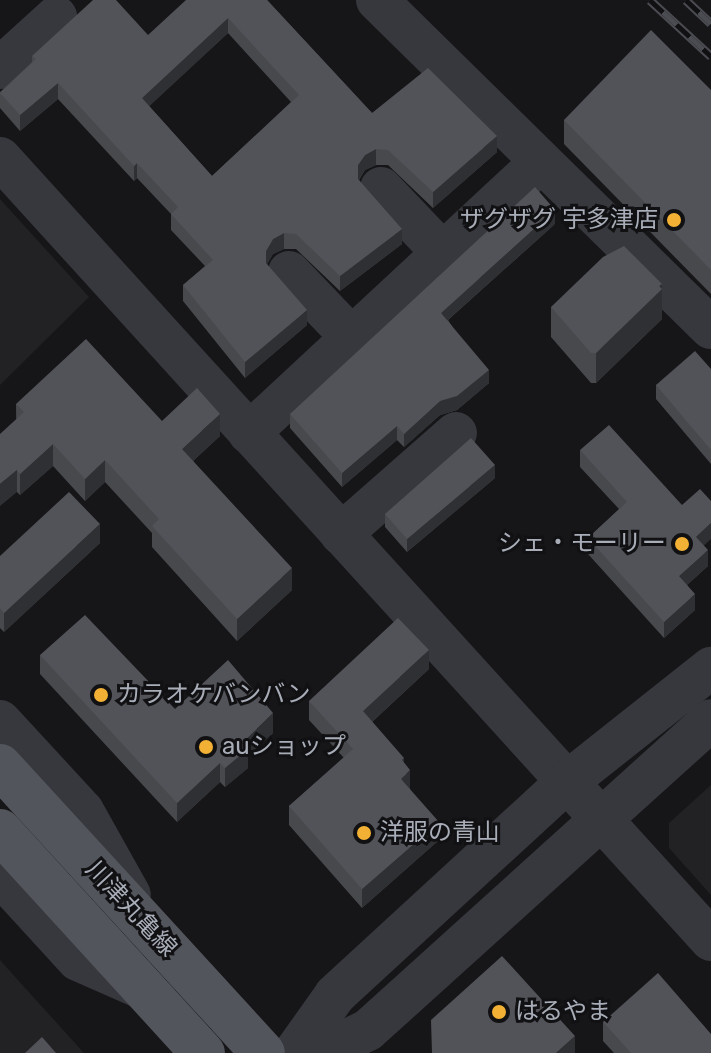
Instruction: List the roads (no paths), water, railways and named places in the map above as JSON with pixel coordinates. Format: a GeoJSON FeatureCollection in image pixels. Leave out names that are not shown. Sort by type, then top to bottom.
{"type":"FeatureCollection","features":[{"type":"Feature","properties":{"kind":"main road","name":"川津丸亀線"},"geometry":{"type":"LineString","coordinates":[[0,766],[263,1053]]}},
{"type":"Feature","properties":{"kind":"main road","name":"川津丸亀線"},"geometry":{"type":"LineString","coordinates":[[0,831],[203,1053]]}},
{"type":"Feature","properties":{"kind":"street"},"geometry":{"type":"LineString","coordinates":[[377,0],[711,328]]}},
{"type":"Feature","properties":{"kind":"street"},"geometry":{"type":"LineString","coordinates":[[0,68],[56,17]]}},
{"type":"Feature","properties":{"kind":"street"},"geometry":{"type":"LineString","coordinates":[[0,158],[711,940]]}},
{"type":"Feature","properties":{"kind":"street"},"geometry":{"type":"LineString","coordinates":[[249,433],[541,162]]}},
{"type":"Feature","properties":{"kind":"street"},"geometry":{"type":"LineString","coordinates":[[381,188],[443,253]]}},
{"type":"Feature","properties":{"kind":"street"},"geometry":{"type":"LineString","coordinates":[[289,272],[352,338]]}},
{"type":"Feature","properties":{"kind":"street"},"geometry":{"type":"LineString","coordinates":[[341,534],[456,433]]}},
{"type":"Feature","properties":{"kind":"street"},"geometry":{"type":"LineString","coordinates":[[294,1053],[335,995],[567,782],[711,668]]}},
{"type":"Feature","properties":{"kind":"street"},"geometry":{"type":"LineString","coordinates":[[321,1053],[368,1030],[711,720]]}},
{"type":"Feature","properties":{"kind":"street"},"geometry":{"type":"LineString","coordinates":[[0,721],[83,811],[148,928]]}},
{"type":"Feature","properties":{"kind":"street"},"geometry":{"type":"LineString","coordinates":[[0,875],[78,960],[147,991]]}},
{"type":"Feature","properties":{"kind":"railway"},"geometry":{"type":"LineString","coordinates":[[650,0],[711,56]]}},
{"type":"Feature","properties":{"kind":"railway"},"geometry":{"type":"LineString","coordinates":[[686,0],[711,23]]}},
{"type":"Feature","properties":{"kind":"place","name":"ザグザグ 宇多津店"},"geometry":{"type":"Point","coordinates":[674,220]}},
{"type":"Feature","properties":{"kind":"place","name":"シェ・モーリー"},"geometry":{"type":"Point","coordinates":[682,544]}},
{"type":"Feature","properties":{"kind":"place","name":"カラオケバンバン"},"geometry":{"type":"Point","coordinates":[101,695]}},
{"type":"Feature","properties":{"kind":"place","name":"auショップ"},"geometry":{"type":"Point","coordinates":[206,747]}},
{"type":"Feature","properties":{"kind":"place","name":"洋服の青山"},"geometry":{"type":"Point","coordinates":[364,833]}},
{"type":"Feature","properties":{"kind":"place","name":"はるやま"},"geometry":{"type":"Point","coordinates":[499,1012]}}]}
